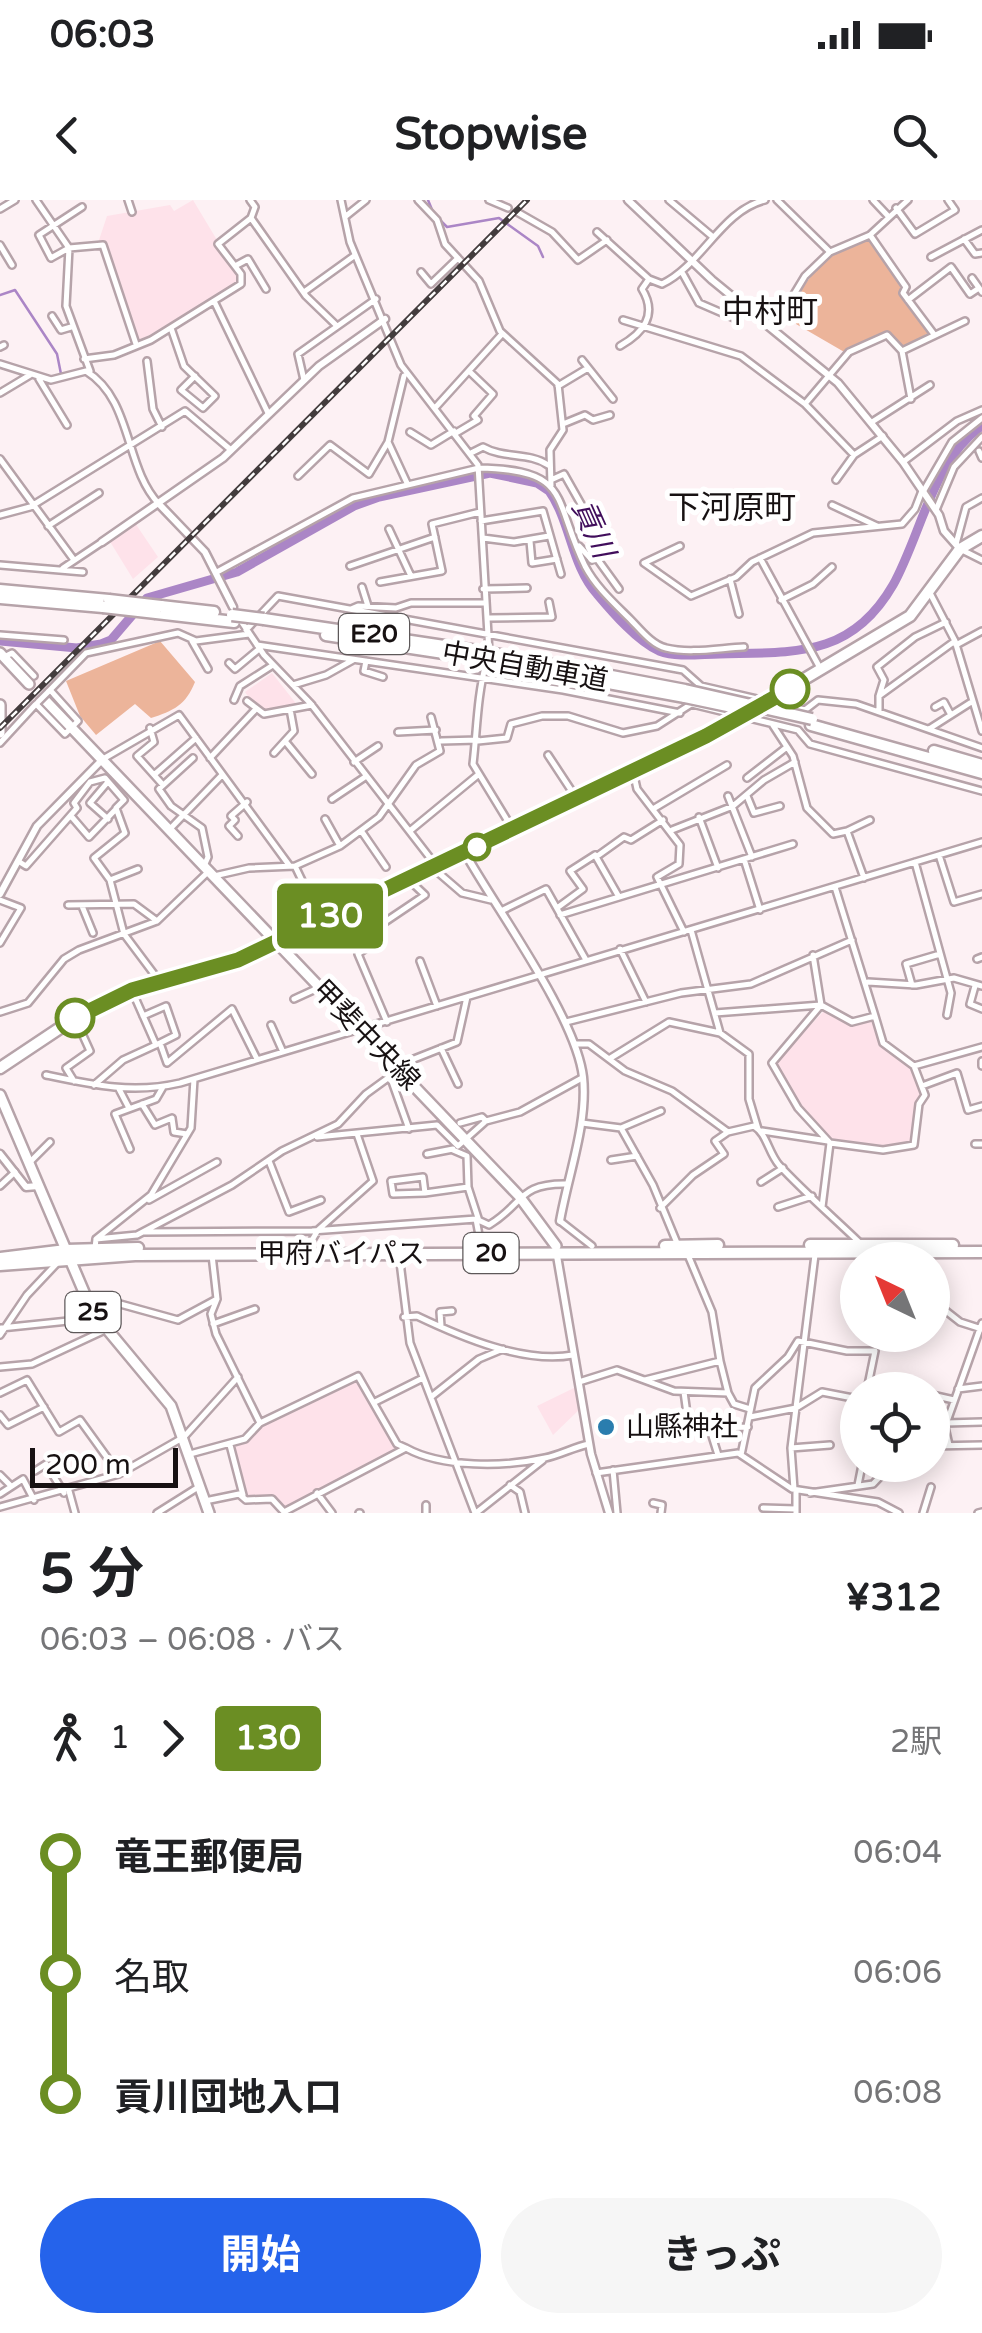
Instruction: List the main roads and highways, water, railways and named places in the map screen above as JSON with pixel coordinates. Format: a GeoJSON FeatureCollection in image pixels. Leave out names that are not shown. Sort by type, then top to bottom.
{"type":"FeatureCollection","features":[{"type":"Feature","properties":{"kind":"highway"},"geometry":{"type":"LineString","coordinates":[[0,1068],[75,1018],[132,990],[225,966],[465,854],[744,716],[900,624],[930,594],[958,547],[982,536]]}},
{"type":"Feature","properties":{"kind":"highway","name":"中央自動車道"},"geometry":{"type":"LineString","coordinates":[[0,594],[233,614],[483,656],[812,722],[982,765]]}},
{"type":"Feature","properties":{"kind":"highway","name":"中央自動車道"},"geometry":{"type":"LineString","coordinates":[[812,722],[982,772]]}},
{"type":"Feature","properties":{"kind":"highway","name":"甲府バイパス"},"geometry":{"type":"LineString","coordinates":[[66,1255],[96,1244],[556,1249],[592,1246],[840,1252]]}},
{"type":"Feature","properties":{"kind":"highway","name":"甲府バイパス"},"geometry":{"type":"LineString","coordinates":[[950,1249],[982,1248]]}},
{"type":"Feature","properties":{"kind":"highway","name":"甲府バイパス"},"geometry":{"type":"LineString","coordinates":[[2,1262],[66,1255],[399,1254],[556,1249],[840,1252]]}},
{"type":"Feature","properties":{"kind":"main road"},"geometry":{"type":"LineString","coordinates":[[2,655],[32,680]]}},
{"type":"Feature","properties":{"kind":"main road","name":"甲斐中央線"},"geometry":{"type":"LineString","coordinates":[[44,697],[362,1030],[395,1073],[519,1196],[556,1249]]}},
{"type":"Feature","properties":{"kind":"main road"},"geometry":{"type":"LineString","coordinates":[[0,706],[0,733]]}},
{"type":"Feature","properties":{"kind":"main road","name":"25"},"geometry":{"type":"LineString","coordinates":[[0,1094],[89,1304],[105,1330],[161,1392],[184,1437],[209,1513]]}},
{"type":"Feature","properties":{"kind":"waterway"},"geometry":{"type":"LineString","coordinates":[[428,200],[433,212]]}},
{"type":"Feature","properties":{"kind":"waterway"},"geometry":{"type":"LineString","coordinates":[[438,218],[447,227],[499,218],[538,246],[543,257]]}},
{"type":"Feature","properties":{"kind":"waterway"},"geometry":{"type":"LineString","coordinates":[[0,295],[15,290],[57,354],[61,374]]}},
{"type":"Feature","properties":{"kind":"waterway","name":"貢川"},"geometry":{"type":"LineString","coordinates":[[0,641],[77,648],[101,644],[111,640],[147,598],[237,572],[354,506],[490,473],[537,483],[549,491],[588,583],[626,626],[659,651],[682,655],[796,651],[839,638],[877,609],[903,565],[951,458],[982,426]]}},
{"type":"Feature","properties":{"kind":"tunnel"},"geometry":{"type":"LineString","coordinates":[[342,649],[346,616]]}},
{"type":"Feature","properties":{"kind":"railway"},"geometry":{"type":"LineString","coordinates":[[0,728],[527,200]]}},
{"type":"Feature","properties":{"kind":"place","name":"山縣神社"},"geometry":{"type":"Point","coordinates":[606,1427]}},
{"type":"Feature","properties":{"kind":"district","name":"中村町"},"geometry":{"type":"Point","coordinates":[770,312]}},
{"type":"Feature","properties":{"kind":"district","name":"下河原町"},"geometry":{"type":"Point","coordinates":[732,508]}}]}
